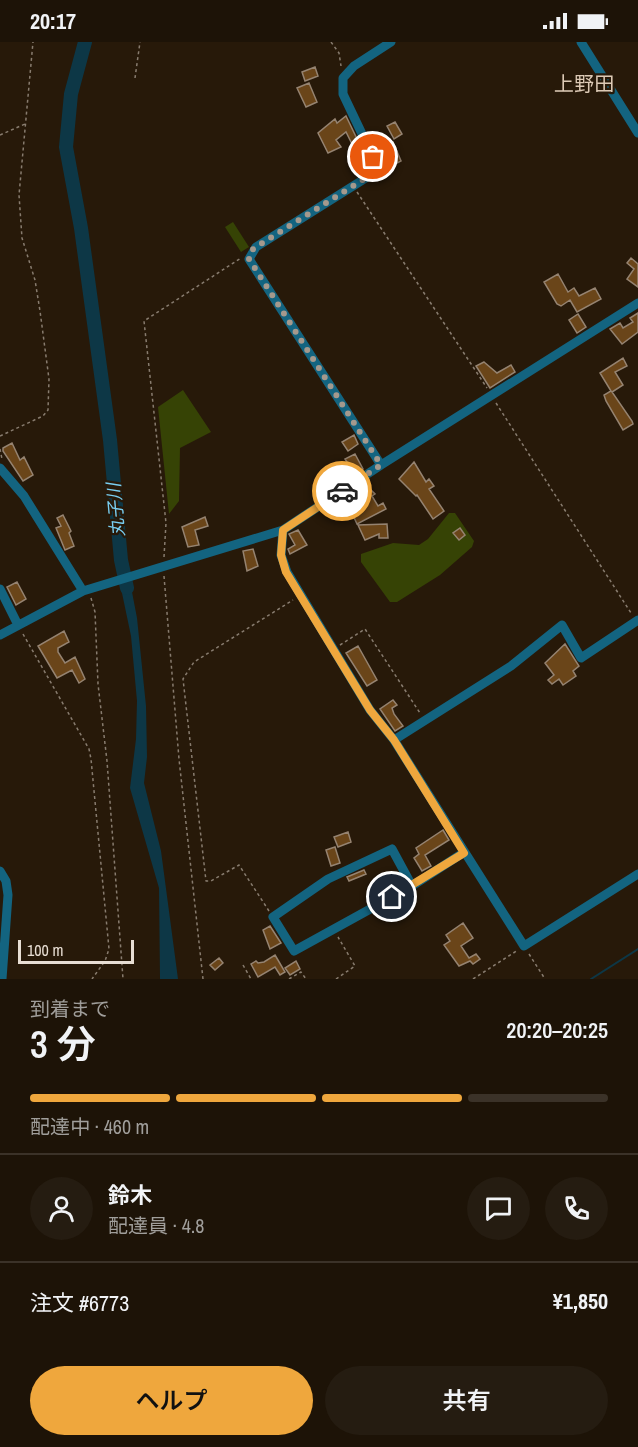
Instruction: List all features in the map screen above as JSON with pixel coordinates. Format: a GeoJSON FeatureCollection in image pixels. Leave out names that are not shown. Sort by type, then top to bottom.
{"type":"FeatureCollection","features":[{"type":"Feature","properties":{"kind":"street"},"geometry":{"type":"LineString","coordinates":[[381,465],[252,268],[249,259],[251,251],[369,176],[373,168],[373,157],[344,94],[343,78],[354,66],[391,42]]}},
{"type":"Feature","properties":{"kind":"street"},"geometry":{"type":"LineString","coordinates":[[581,42],[638,133]]}},
{"type":"Feature","properties":{"kind":"street"},"geometry":{"type":"LineString","coordinates":[[0,635],[86,591],[283,530],[381,465],[638,303]]}},
{"type":"Feature","properties":{"kind":"street"},"geometry":{"type":"LineString","coordinates":[[1,468],[24,496],[86,591]]}},
{"type":"Feature","properties":{"kind":"street"},"geometry":{"type":"LineString","coordinates":[[283,530],[281,555],[286,572],[335,649],[370,710],[394,740],[524,946],[638,874]]}},
{"type":"Feature","properties":{"kind":"street"},"geometry":{"type":"LineString","coordinates":[[0,590],[18,625]]}},
{"type":"Feature","properties":{"kind":"street"},"geometry":{"type":"LineString","coordinates":[[394,740],[511,666],[562,625],[581,658],[637,621]]}},
{"type":"Feature","properties":{"kind":"street"},"geometry":{"type":"LineString","coordinates":[[412,886],[392,849],[328,879],[273,917],[294,951],[412,886],[464,853]]}},
{"type":"Feature","properties":{"kind":"street"},"geometry":{"type":"LineString","coordinates":[[0,871],[6,881],[8,895],[2,979]]}},
{"type":"Feature","properties":{"kind":"path"},"geometry":{"type":"LineString","coordinates":[[0,436],[43,416],[48,410],[49,379],[37,290],[22,238],[19,195],[33,42]]}},
{"type":"Feature","properties":{"kind":"path"},"geometry":{"type":"LineString","coordinates":[[135,78],[140,42]]}},
{"type":"Feature","properties":{"kind":"path"},"geometry":{"type":"LineString","coordinates":[[331,42],[339,53],[343,78]]}},
{"type":"Feature","properties":{"kind":"path"},"geometry":{"type":"LineString","coordinates":[[0,135],[26,124]]}},
{"type":"Feature","properties":{"kind":"path"},"geometry":{"type":"LineString","coordinates":[[353,186],[637,621]]}},
{"type":"Feature","properties":{"kind":"path"},"geometry":{"type":"LineString","coordinates":[[202,979],[161,567],[166,523],[144,321],[251,251]]}},
{"type":"Feature","properties":{"kind":"path"},"geometry":{"type":"LineString","coordinates":[[0,449],[1,468]]}},
{"type":"Feature","properties":{"kind":"path"},"geometry":{"type":"LineString","coordinates":[[86,591],[95,612],[98,684],[107,761],[123,979]]}},
{"type":"Feature","properties":{"kind":"path"},"geometry":{"type":"LineString","coordinates":[[273,917],[239,864],[211,881],[206,880],[183,680],[194,662],[301,595]]}},
{"type":"Feature","properties":{"kind":"path"},"geometry":{"type":"LineString","coordinates":[[18,625],[89,749],[109,949],[105,961],[92,979]]}},
{"type":"Feature","properties":{"kind":"path"},"geometry":{"type":"LineString","coordinates":[[335,649],[365,629],[424,721]]}},
{"type":"Feature","properties":{"kind":"path"},"geometry":{"type":"LineString","coordinates":[[333,930],[354,966],[336,979]]}},
{"type":"Feature","properties":{"kind":"path"},"geometry":{"type":"LineString","coordinates":[[473,979],[524,946],[545,979]]}},
{"type":"Feature","properties":{"kind":"path"},"geometry":{"type":"LineString","coordinates":[[243,965],[251,979]]}},
{"type":"Feature","properties":{"kind":"path"},"geometry":{"type":"LineString","coordinates":[[289,979],[301,972],[306,979]]}},
{"type":"Feature","properties":{"kind":"green space"},"geometry":{"type":"Polygon","coordinates":[[[233,222],[249,247],[241,252],[225,227],[233,222]]]}},
{"type":"Feature","properties":{"kind":"green space"},"geometry":{"type":"Polygon","coordinates":[[[183,390],[211,432],[180,448],[179,501],[169,514],[158,407],[183,390]]]}},
{"type":"Feature","properties":{"kind":"green space"},"geometry":{"type":"Polygon","coordinates":[[[449,513],[455,513],[474,541],[472,547],[440,575],[397,602],[390,602],[361,562],[361,554],[393,543],[419,545],[428,539],[449,513]]]}},
{"type":"Feature","properties":{"kind":"water"},"geometry":{"type":"Polygon","coordinates":[[[128,571],[137,618],[146,706],[147,757],[144,783],[161,851],[178,979],[160,979],[159,888],[130,788],[136,739],[137,701],[131,636],[118,574],[128,571]]]}},
{"type":"Feature","properties":{"kind":"building"},"geometry":{"type":"Polygon","coordinates":[[[315,67],[318,76],[305,81],[302,72],[315,67]]]}},
{"type":"Feature","properties":{"kind":"building"},"geometry":{"type":"Polygon","coordinates":[[[309,83],[317,102],[306,107],[297,88],[309,83]]]}},
{"type":"Feature","properties":{"kind":"building"},"geometry":{"type":"Polygon","coordinates":[[[346,116],[359,143],[353,146],[346,132],[336,140],[341,147],[328,153],[318,133],[335,119],[337,123],[346,116]]]}},
{"type":"Feature","properties":{"kind":"building"},"geometry":{"type":"Polygon","coordinates":[[[395,122],[402,134],[394,139],[387,126],[395,122]]]}},
{"type":"Feature","properties":{"kind":"building"},"geometry":{"type":"Polygon","coordinates":[[[393,142],[401,161],[390,167],[377,148],[393,142]]]}},
{"type":"Feature","properties":{"kind":"building"},"geometry":{"type":"Polygon","coordinates":[[[631,258],[638,264],[638,287],[627,279],[634,269],[627,263],[631,258]]]}},
{"type":"Feature","properties":{"kind":"building"},"geometry":{"type":"Polygon","coordinates":[[[558,274],[568,292],[574,288],[579,296],[595,288],[601,299],[577,312],[570,300],[561,306],[557,304],[544,282],[558,274]]]}},
{"type":"Feature","properties":{"kind":"building"},"geometry":{"type":"Polygon","coordinates":[[[638,313],[638,332],[622,344],[610,329],[620,323],[623,328],[633,322],[630,318],[638,313]]]}},
{"type":"Feature","properties":{"kind":"building"},"geometry":{"type":"Polygon","coordinates":[[[578,314],[586,327],[577,333],[569,320],[578,314]]]}},
{"type":"Feature","properties":{"kind":"building"},"geometry":{"type":"Polygon","coordinates":[[[623,358],[627,366],[615,372],[623,385],[612,392],[633,424],[623,430],[606,401],[604,395],[611,391],[600,373],[623,358]]]}},
{"type":"Feature","properties":{"kind":"building"},"geometry":{"type":"Polygon","coordinates":[[[484,362],[497,373],[511,365],[515,372],[490,388],[476,366],[484,362]]]}},
{"type":"Feature","properties":{"kind":"building"},"geometry":{"type":"Polygon","coordinates":[[[354,435],[358,444],[348,451],[342,442],[354,435]]]}},
{"type":"Feature","properties":{"kind":"building"},"geometry":{"type":"Polygon","coordinates":[[[12,443],[20,460],[24,457],[33,475],[23,481],[3,451],[3,448],[12,443]]]}},
{"type":"Feature","properties":{"kind":"building"},"geometry":{"type":"Polygon","coordinates":[[[355,454],[363,469],[355,474],[345,459],[355,454]]]}},
{"type":"Feature","properties":{"kind":"building"},"geometry":{"type":"Polygon","coordinates":[[[414,462],[426,482],[429,479],[434,486],[429,489],[444,511],[433,519],[417,495],[399,479],[414,462]]]}},
{"type":"Feature","properties":{"kind":"building"},"geometry":{"type":"Polygon","coordinates":[[[366,485],[375,494],[372,496],[378,506],[383,503],[386,509],[357,524],[352,513],[348,515],[344,509],[355,502],[351,496],[366,485]]]}},
{"type":"Feature","properties":{"kind":"building"},"geometry":{"type":"Polygon","coordinates":[[[63,515],[71,531],[69,533],[74,546],[65,550],[56,528],[61,526],[57,518],[63,515]]]}},
{"type":"Feature","properties":{"kind":"building"},"geometry":{"type":"Polygon","coordinates":[[[205,517],[208,526],[195,530],[199,545],[188,547],[182,527],[205,517]]]}},
{"type":"Feature","properties":{"kind":"building"},"geometry":{"type":"Polygon","coordinates":[[[387,524],[388,538],[379,538],[379,534],[365,540],[358,525],[387,524]]]}},
{"type":"Feature","properties":{"kind":"building"},"geometry":{"type":"Polygon","coordinates":[[[460,528],[465,535],[459,540],[453,533],[460,528]]]}},
{"type":"Feature","properties":{"kind":"building"},"geometry":{"type":"Polygon","coordinates":[[[298,530],[307,545],[290,554],[288,549],[295,545],[289,534],[298,530]]]}},
{"type":"Feature","properties":{"kind":"building"},"geometry":{"type":"Polygon","coordinates":[[[253,549],[258,566],[247,571],[243,551],[253,549]]]}},
{"type":"Feature","properties":{"kind":"building"},"geometry":{"type":"Polygon","coordinates":[[[17,582],[26,599],[16,605],[7,587],[17,582]]]}},
{"type":"Feature","properties":{"kind":"building"},"geometry":{"type":"Polygon","coordinates":[[[64,631],[69,642],[58,648],[58,652],[65,663],[75,657],[85,679],[79,683],[72,670],[57,678],[38,646],[64,631]]]}},
{"type":"Feature","properties":{"kind":"building"},"geometry":{"type":"Polygon","coordinates":[[[565,644],[579,666],[573,671],[576,676],[563,685],[559,679],[552,684],[548,680],[554,675],[545,663],[565,644]]]}},
{"type":"Feature","properties":{"kind":"building"},"geometry":{"type":"Polygon","coordinates":[[[358,646],[377,680],[367,686],[346,653],[358,646]]]}},
{"type":"Feature","properties":{"kind":"building"},"geometry":{"type":"Polygon","coordinates":[[[393,700],[397,705],[392,708],[394,714],[403,726],[395,731],[380,709],[393,700]]]}},
{"type":"Feature","properties":{"kind":"building"},"geometry":{"type":"Polygon","coordinates":[[[443,830],[449,840],[425,855],[431,866],[422,871],[414,858],[419,854],[416,848],[443,830]]]}},
{"type":"Feature","properties":{"kind":"building"},"geometry":{"type":"Polygon","coordinates":[[[348,832],[351,842],[338,847],[334,837],[348,832]]]}},
{"type":"Feature","properties":{"kind":"building"},"geometry":{"type":"Polygon","coordinates":[[[335,847],[340,863],[331,866],[326,850],[335,847]]]}},
{"type":"Feature","properties":{"kind":"building"},"geometry":{"type":"Polygon","coordinates":[[[364,870],[366,874],[349,881],[347,877],[364,870]]]}},
{"type":"Feature","properties":{"kind":"building"},"geometry":{"type":"Polygon","coordinates":[[[463,923],[473,938],[461,946],[469,958],[476,954],[480,959],[473,964],[470,961],[459,966],[444,945],[450,941],[446,935],[463,923]]]}},
{"type":"Feature","properties":{"kind":"building"},"geometry":{"type":"Polygon","coordinates":[[[270,926],[281,943],[270,949],[263,930],[270,926]]]}},
{"type":"Feature","properties":{"kind":"building"},"geometry":{"type":"Polygon","coordinates":[[[275,955],[285,972],[280,975],[275,967],[258,977],[251,964],[256,961],[264,962],[275,955]]]}},
{"type":"Feature","properties":{"kind":"building"},"geometry":{"type":"Polygon","coordinates":[[[219,958],[223,963],[215,970],[210,965],[219,958]]]}},
{"type":"Feature","properties":{"kind":"building"},"geometry":{"type":"Polygon","coordinates":[[[296,961],[300,969],[290,975],[285,968],[296,961]]]}},
{"type":"Feature","properties":{"kind":"waterway","name":"丸子川"},"geometry":{"type":"LineString","coordinates":[[85,42],[71,94],[66,147],[81,228],[110,440],[121,560],[127,588]]}},
{"type":"Feature","properties":{"kind":"waterway"},"geometry":{"type":"LineString","coordinates":[[591,979],[638,949]]}},
{"type":"Feature","properties":{"kind":"way so far"},"geometry":{"type":"LineString","coordinates":[[342,491],[381,465],[252,268],[249,259],[251,251],[256,247],[369,176],[373,168],[373,157]]}},
{"type":"Feature","properties":{"kind":"district","name":"上野田"},"geometry":{"type":"Point","coordinates":[584,84]}},
{"type":"Feature","properties":{"kind":"route"},"geometry":{"type":"LineString","coordinates":[[342,491],[283,530],[281,555],[286,572],[348,670],[370,710],[394,740],[464,853],[392,897]]}}]}
